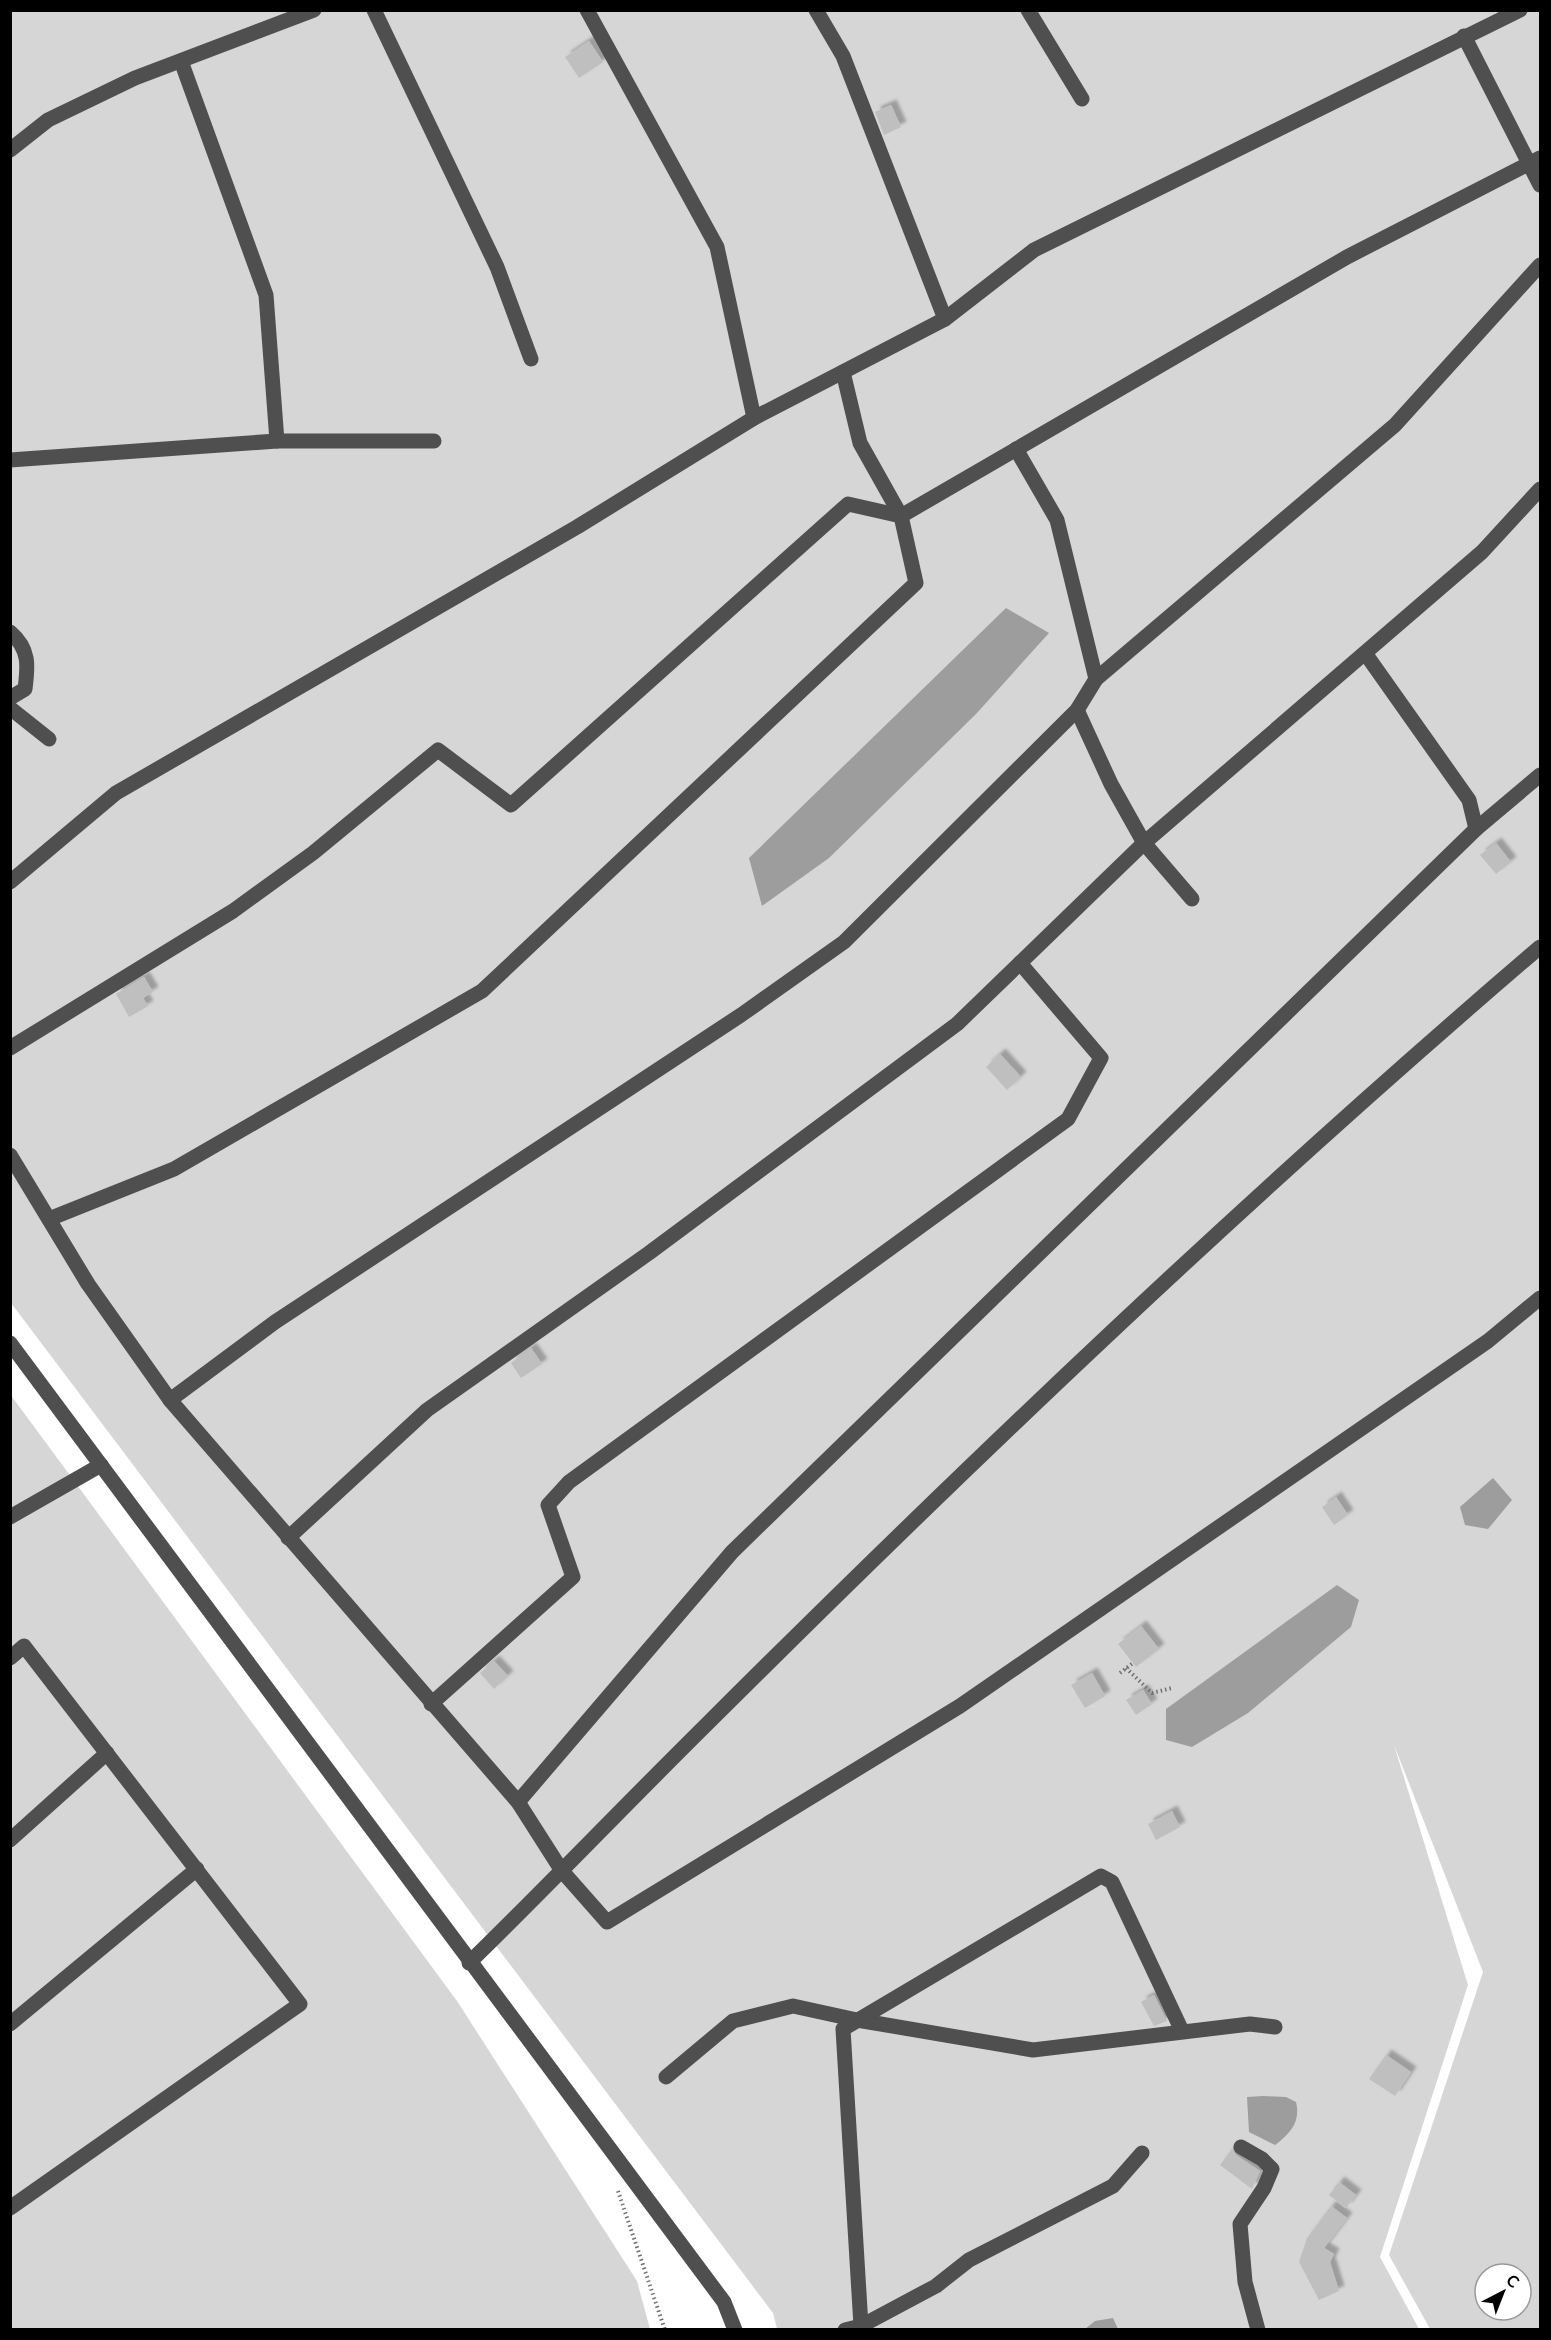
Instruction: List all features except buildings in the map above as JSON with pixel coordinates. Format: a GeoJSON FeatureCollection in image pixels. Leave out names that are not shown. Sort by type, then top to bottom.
{"type":"FeatureCollection","features":[{"type":"Feature","properties":{"kind":"street"},"geometry":{"type":"LineString","coordinates":[[10,150],[48,120],[135,78],[314,10]]}},
{"type":"Feature","properties":{"kind":"street"},"geometry":{"type":"LineString","coordinates":[[374,10],[497,267],[531,359]]}},
{"type":"Feature","properties":{"kind":"street"},"geometry":{"type":"LineString","coordinates":[[587,10],[717,248],[754,418]]}},
{"type":"Feature","properties":{"kind":"street"},"geometry":{"type":"LineString","coordinates":[[816,10],[843,56],[945,319]]}},
{"type":"Feature","properties":{"kind":"street"},"geometry":{"type":"LineString","coordinates":[[1028,10],[1082,99]]}},
{"type":"Feature","properties":{"kind":"street"},"geometry":{"type":"LineString","coordinates":[[10,882],[116,793],[578,526],[754,418],[945,319],[1034,250],[1520,10]]}},
{"type":"Feature","properties":{"kind":"street"},"geometry":{"type":"LineString","coordinates":[[1464,36],[1535,160],[1540,185]]}},
{"type":"Feature","properties":{"kind":"street"},"geometry":{"type":"LineString","coordinates":[[181,61],[266,295],[277,441]]}},
{"type":"Feature","properties":{"kind":"street"},"geometry":{"type":"LineString","coordinates":[[10,1047],[233,910],[313,853],[438,750],[511,805],[848,504],[901,516],[1347,256],[1535,160]]}},
{"type":"Feature","properties":{"kind":"street"},"geometry":{"type":"LineString","coordinates":[[170,1400],[275,1322],[731,1022],[844,942],[1077,710],[1096,679],[1395,425],[1540,265]]}},
{"type":"Feature","properties":{"kind":"street"},"geometry":{"type":"LineString","coordinates":[[49,1219],[174,1169],[482,991],[916,583],[901,516],[860,443],[843,372]]}},
{"type":"Feature","properties":{"kind":"street"},"geometry":{"type":"LineString","coordinates":[[10,460],[277,441],[434,441]]}},
{"type":"Feature","properties":{"kind":"street"},"geometry":{"type":"LineString","coordinates":[[1016,449],[1057,519],[1096,679]]}},
{"type":"Feature","properties":{"kind":"street"},"geometry":{"type":"LineString","coordinates":[[288,1538],[427,1410],[649,1253],[885,1080],[957,1024],[1144,843],[1482,552],[1540,489]]}},
{"type":"Feature","properties":{"kind":"street"},"geometry":{"type":"LineString","coordinates":[[10,632],[21,641],[29,661],[25,689],[10,698]]}},
{"type":"Feature","properties":{"kind":"street"},"geometry":{"type":"LineString","coordinates":[[1365,652],[1469,800],[1476,829]]}},
{"type":"Feature","properties":{"kind":"street"},"geometry":{"type":"LineString","coordinates":[[10,708],[49,739]]}},
{"type":"Feature","properties":{"kind":"street"},"geometry":{"type":"LineString","coordinates":[[1077,710],[1111,784],[1144,843],[1192,899]]}},
{"type":"Feature","properties":{"kind":"street"},"geometry":{"type":"LineString","coordinates":[[518,1802],[732,1552],[1476,829],[1540,775]]}},
{"type":"Feature","properties":{"kind":"street"},"geometry":{"type":"LineString","coordinates":[[469,1963],[703,1728],[1135,1308],[1430,1041],[1540,947]]}},
{"type":"Feature","properties":{"kind":"street"},"geometry":{"type":"LineString","coordinates":[[431,1704],[573,1577],[548,1505],[569,1482],[1068,1119],[1101,1058],[1020,963]]}},
{"type":"Feature","properties":{"kind":"street"},"geometry":{"type":"LineString","coordinates":[[10,1155],[88,1284],[170,1400],[518,1802],[562,1871],[607,1922],[960,1706],[1488,1341],[1540,1298]]}},
{"type":"Feature","properties":{"kind":"street"},"geometry":{"type":"LineString","coordinates":[[10,1343],[469,1963],[724,2302],[735,2330]]}},
{"type":"Feature","properties":{"kind":"street"},"geometry":{"type":"LineString","coordinates":[[10,1516],[102,1466]]}},
{"type":"Feature","properties":{"kind":"street"},"geometry":{"type":"LineString","coordinates":[[10,1658],[24,1646],[300,2004],[10,2208]]}},
{"type":"Feature","properties":{"kind":"street"},"geometry":{"type":"LineString","coordinates":[[10,1840],[107,1754]]}},
{"type":"Feature","properties":{"kind":"street"},"geometry":{"type":"LineString","coordinates":[[10,2024],[196,1869]]}},
{"type":"Feature","properties":{"kind":"street"},"geometry":{"type":"LineString","coordinates":[[861,2326],[843,2029],[1101,1876],[1112,1882],[1182,2031]]}},
{"type":"Feature","properties":{"kind":"street"},"geometry":{"type":"LineString","coordinates":[[666,2077],[733,2021],[794,2006],[857,2020],[1033,2050],[1250,2024],[1275,2027]]}},
{"type":"Feature","properties":{"kind":"street"},"geometry":{"type":"LineString","coordinates":[[1241,2148],[1262,2159],[1272,2169],[1264,2188],[1240,2224],[1245,2282],[1258,2330]]}},
{"type":"Feature","properties":{"kind":"street"},"geometry":{"type":"LineString","coordinates":[[845,2330],[861,2326],[936,2286],[969,2260],[1113,2186],[1142,2153]]}},
{"type":"Feature","properties":{"kind":"path"},"geometry":{"type":"LineString","coordinates":[[1120,1672],[1133,1663]]}},
{"type":"Feature","properties":{"kind":"path"},"geometry":{"type":"LineString","coordinates":[[1126,1668],[1152,1693],[1172,1688]]}},
{"type":"Feature","properties":{"kind":"path"},"geometry":{"type":"LineString","coordinates":[[614,2180],[665,2330]]}},
{"type":"Feature","properties":{"kind":"shaded area"},"geometry":{"type":"Polygon","coordinates":[[[11,11],[1540,11],[1540,2329],[1430,2329],[1389,2255],[1483,1972],[1394,1745],[1468,1985],[1380,2257],[1419,2329],[777,2329],[773,2313],[11,1303],[11,11]]]}},
{"type":"Feature","properties":{"kind":"shaded area"},"geometry":{"type":"Polygon","coordinates":[[[1006,608],[1049,633],[976,714],[829,858],[762,906],[749,858],[1006,608]]]}},
{"type":"Feature","properties":{"kind":"shaded area"},"geometry":{"type":"Polygon","coordinates":[[[10,1394],[457,2001],[637,2281],[650,2329],[11,2329],[10,1394]]]}},
{"type":"Feature","properties":{"kind":"shaded area"},"geometry":{"type":"Polygon","coordinates":[[[1493,1478],[1512,1500],[1488,1529],[1465,1525],[1460,1507],[1493,1478]]]}},
{"type":"Feature","properties":{"kind":"shaded area"},"geometry":{"type":"Polygon","coordinates":[[[1337,1585],[1359,1600],[1351,1627],[1248,1713],[1192,1747],[1166,1740],[1166,1709],[1337,1585]]]}},
{"type":"Feature","properties":{"kind":"shaded area"},"geometry":{"type":"Polygon","coordinates":[[[1247,2097],[1286,2097],[1296,2102],[1296,2121],[1275,2145],[1249,2132],[1247,2097]]]}},
{"type":"Feature","properties":{"kind":"shaded area"},"geometry":{"type":"Polygon","coordinates":[[[1113,2318],[1118,2329],[1085,2329],[1095,2321],[1113,2318]]]}}]}
